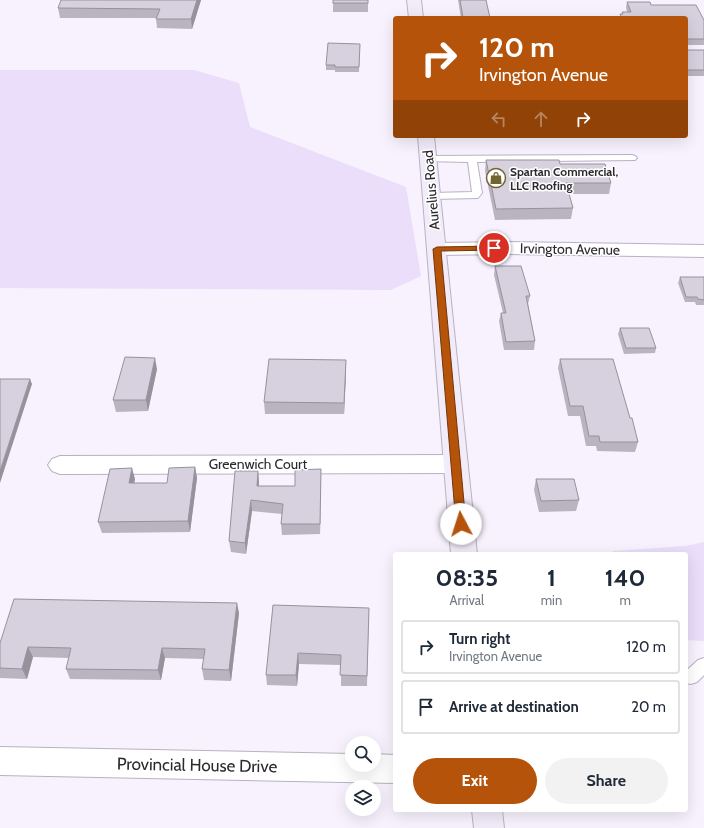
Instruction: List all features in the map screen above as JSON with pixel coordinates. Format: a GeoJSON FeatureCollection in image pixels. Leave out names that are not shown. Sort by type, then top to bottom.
{"type":"FeatureCollection","features":[{"type":"Feature","properties":{"kind":"street"},"geometry":{"type":"LineString","coordinates":[[414,0],[416,16]]}},
{"type":"Feature","properties":{"kind":"street","name":"Aurelius Road"},"geometry":{"type":"LineString","coordinates":[[426,138],[464,552]]}},
{"type":"Feature","properties":{"kind":"street","name":"Irvington Avenue"},"geometry":{"type":"LineString","coordinates":[[437,249],[508,248],[704,252]]}},
{"type":"Feature","properties":{"kind":"street","name":"Greenwich Court"},"geometry":{"type":"LineString","coordinates":[[60,464],[456,464]]}},
{"type":"Feature","properties":{"kind":"street","name":"Provincial House Drive"},"geometry":{"type":"LineString","coordinates":[[0,761],[393,769]]}},
{"type":"Feature","properties":{"kind":"street"},"geometry":{"type":"LineString","coordinates":[[487,812],[489,828]]}},
{"type":"Feature","properties":{"kind":"lane"},"geometry":{"type":"LineString","coordinates":[[428,159],[632,158]]}},
{"type":"Feature","properties":{"kind":"lane"},"geometry":{"type":"LineString","coordinates":[[432,196],[474,196],[478,193],[472,159]]}},
{"type":"Feature","properties":{"kind":"lane"},"geometry":{"type":"LineString","coordinates":[[691,677],[704,665]]}},
{"type":"Feature","properties":{"kind":"shaded area"},"geometry":{"type":"Polygon","coordinates":[[[0,70],[194,70],[239,83],[250,127],[406,187],[421,276],[391,290],[0,288],[0,70]]]}},
{"type":"Feature","properties":{"kind":"shaded area"},"geometry":{"type":"Polygon","coordinates":[[[704,542],[704,641],[688,640],[688,552],[613,552],[685,546],[704,542]]]}},
{"type":"Feature","properties":{"kind":"building"},"geometry":{"type":"Polygon","coordinates":[[[61,0],[197,0],[191,19],[156,19],[160,9],[58,8],[61,0]]]}},
{"type":"Feature","properties":{"kind":"building"},"geometry":{"type":"Polygon","coordinates":[[[333,0],[368,0],[368,3],[333,3],[333,0]]]}},
{"type":"Feature","properties":{"kind":"building"},"geometry":{"type":"Polygon","coordinates":[[[460,0],[486,0],[490,16],[463,16],[460,0]]]}},
{"type":"Feature","properties":{"kind":"building"},"geometry":{"type":"Polygon","coordinates":[[[627,2],[650,2],[651,5],[696,5],[704,20],[704,39],[688,39],[688,16],[621,16],[620,14],[623,14],[622,12],[631,12],[627,2]]]}},
{"type":"Feature","properties":{"kind":"building"},"geometry":{"type":"Polygon","coordinates":[[[328,43],[360,44],[359,67],[335,67],[335,65],[326,65],[328,43]]]}},
{"type":"Feature","properties":{"kind":"building"},"geometry":{"type":"Polygon","coordinates":[[[688,50],[704,50],[704,70],[688,70],[688,50]]]}},
{"type":"Feature","properties":{"kind":"building"},"geometry":{"type":"Polygon","coordinates":[[[486,160],[559,160],[560,164],[605,164],[611,183],[566,183],[573,208],[496,209],[486,160]]]}},
{"type":"Feature","properties":{"kind":"building"},"geometry":{"type":"Polygon","coordinates":[[[495,266],[521,266],[530,296],[526,296],[535,341],[506,342],[501,313],[506,313],[495,266]]]}},
{"type":"Feature","properties":{"kind":"building"},"geometry":{"type":"Polygon","coordinates":[[[680,277],[704,277],[704,300],[698,299],[697,297],[686,297],[680,277]]]}},
{"type":"Feature","properties":{"kind":"building"},"geometry":{"type":"Polygon","coordinates":[[[620,328],[649,328],[656,348],[626,348],[620,328]]]}},
{"type":"Feature","properties":{"kind":"building"},"geometry":{"type":"Polygon","coordinates":[[[125,357],[155,358],[146,400],[113,400],[125,357]]]}},
{"type":"Feature","properties":{"kind":"building"},"geometry":{"type":"Polygon","coordinates":[[[269,359],[346,360],[344,403],[264,402],[269,359]]]}},
{"type":"Feature","properties":{"kind":"building"},"geometry":{"type":"Polygon","coordinates":[[[560,359],[613,359],[638,442],[600,442],[599,436],[589,436],[583,406],[570,406],[560,359]]]}},
{"type":"Feature","properties":{"kind":"building"},"geometry":{"type":"Polygon","coordinates":[[[0,379],[30,379],[0,471],[0,379]]]}},
{"type":"Feature","properties":{"kind":"building"},"geometry":{"type":"Polygon","coordinates":[[[195,467],[188,521],[98,522],[110,469],[132,468],[129,483],[167,483],[169,468],[195,467]]]}},
{"type":"Feature","properties":{"kind":"building"},"geometry":{"type":"Polygon","coordinates":[[[321,469],[320,524],[281,524],[283,504],[251,500],[245,543],[229,541],[235,471],[258,471],[257,486],[295,486],[295,470],[321,469]]]}},
{"type":"Feature","properties":{"kind":"building"},"geometry":{"type":"Polygon","coordinates":[[[536,479],[574,479],[579,500],[541,501],[536,479]]]}},
{"type":"Feature","properties":{"kind":"building"},"geometry":{"type":"Polygon","coordinates":[[[14,599],[237,603],[229,670],[202,669],[205,649],[162,648],[158,670],[66,669],[71,648],[28,647],[22,669],[0,668],[0,643],[14,599]]]}},
{"type":"Feature","properties":{"kind":"building"},"geometry":{"type":"Polygon","coordinates":[[[273,605],[369,608],[367,676],[340,675],[341,655],[298,653],[296,675],[266,675],[273,605]]]}},
{"type":"Feature","properties":{"kind":"place","name":"Spartan Commercial, LLC Roofing"},"geometry":{"type":"Point","coordinates":[496,178]}},
{"type":"Feature","properties":{"kind":"route"},"geometry":{"type":"LineString","coordinates":[[461,524],[437,249],[494,248]]}}]}
